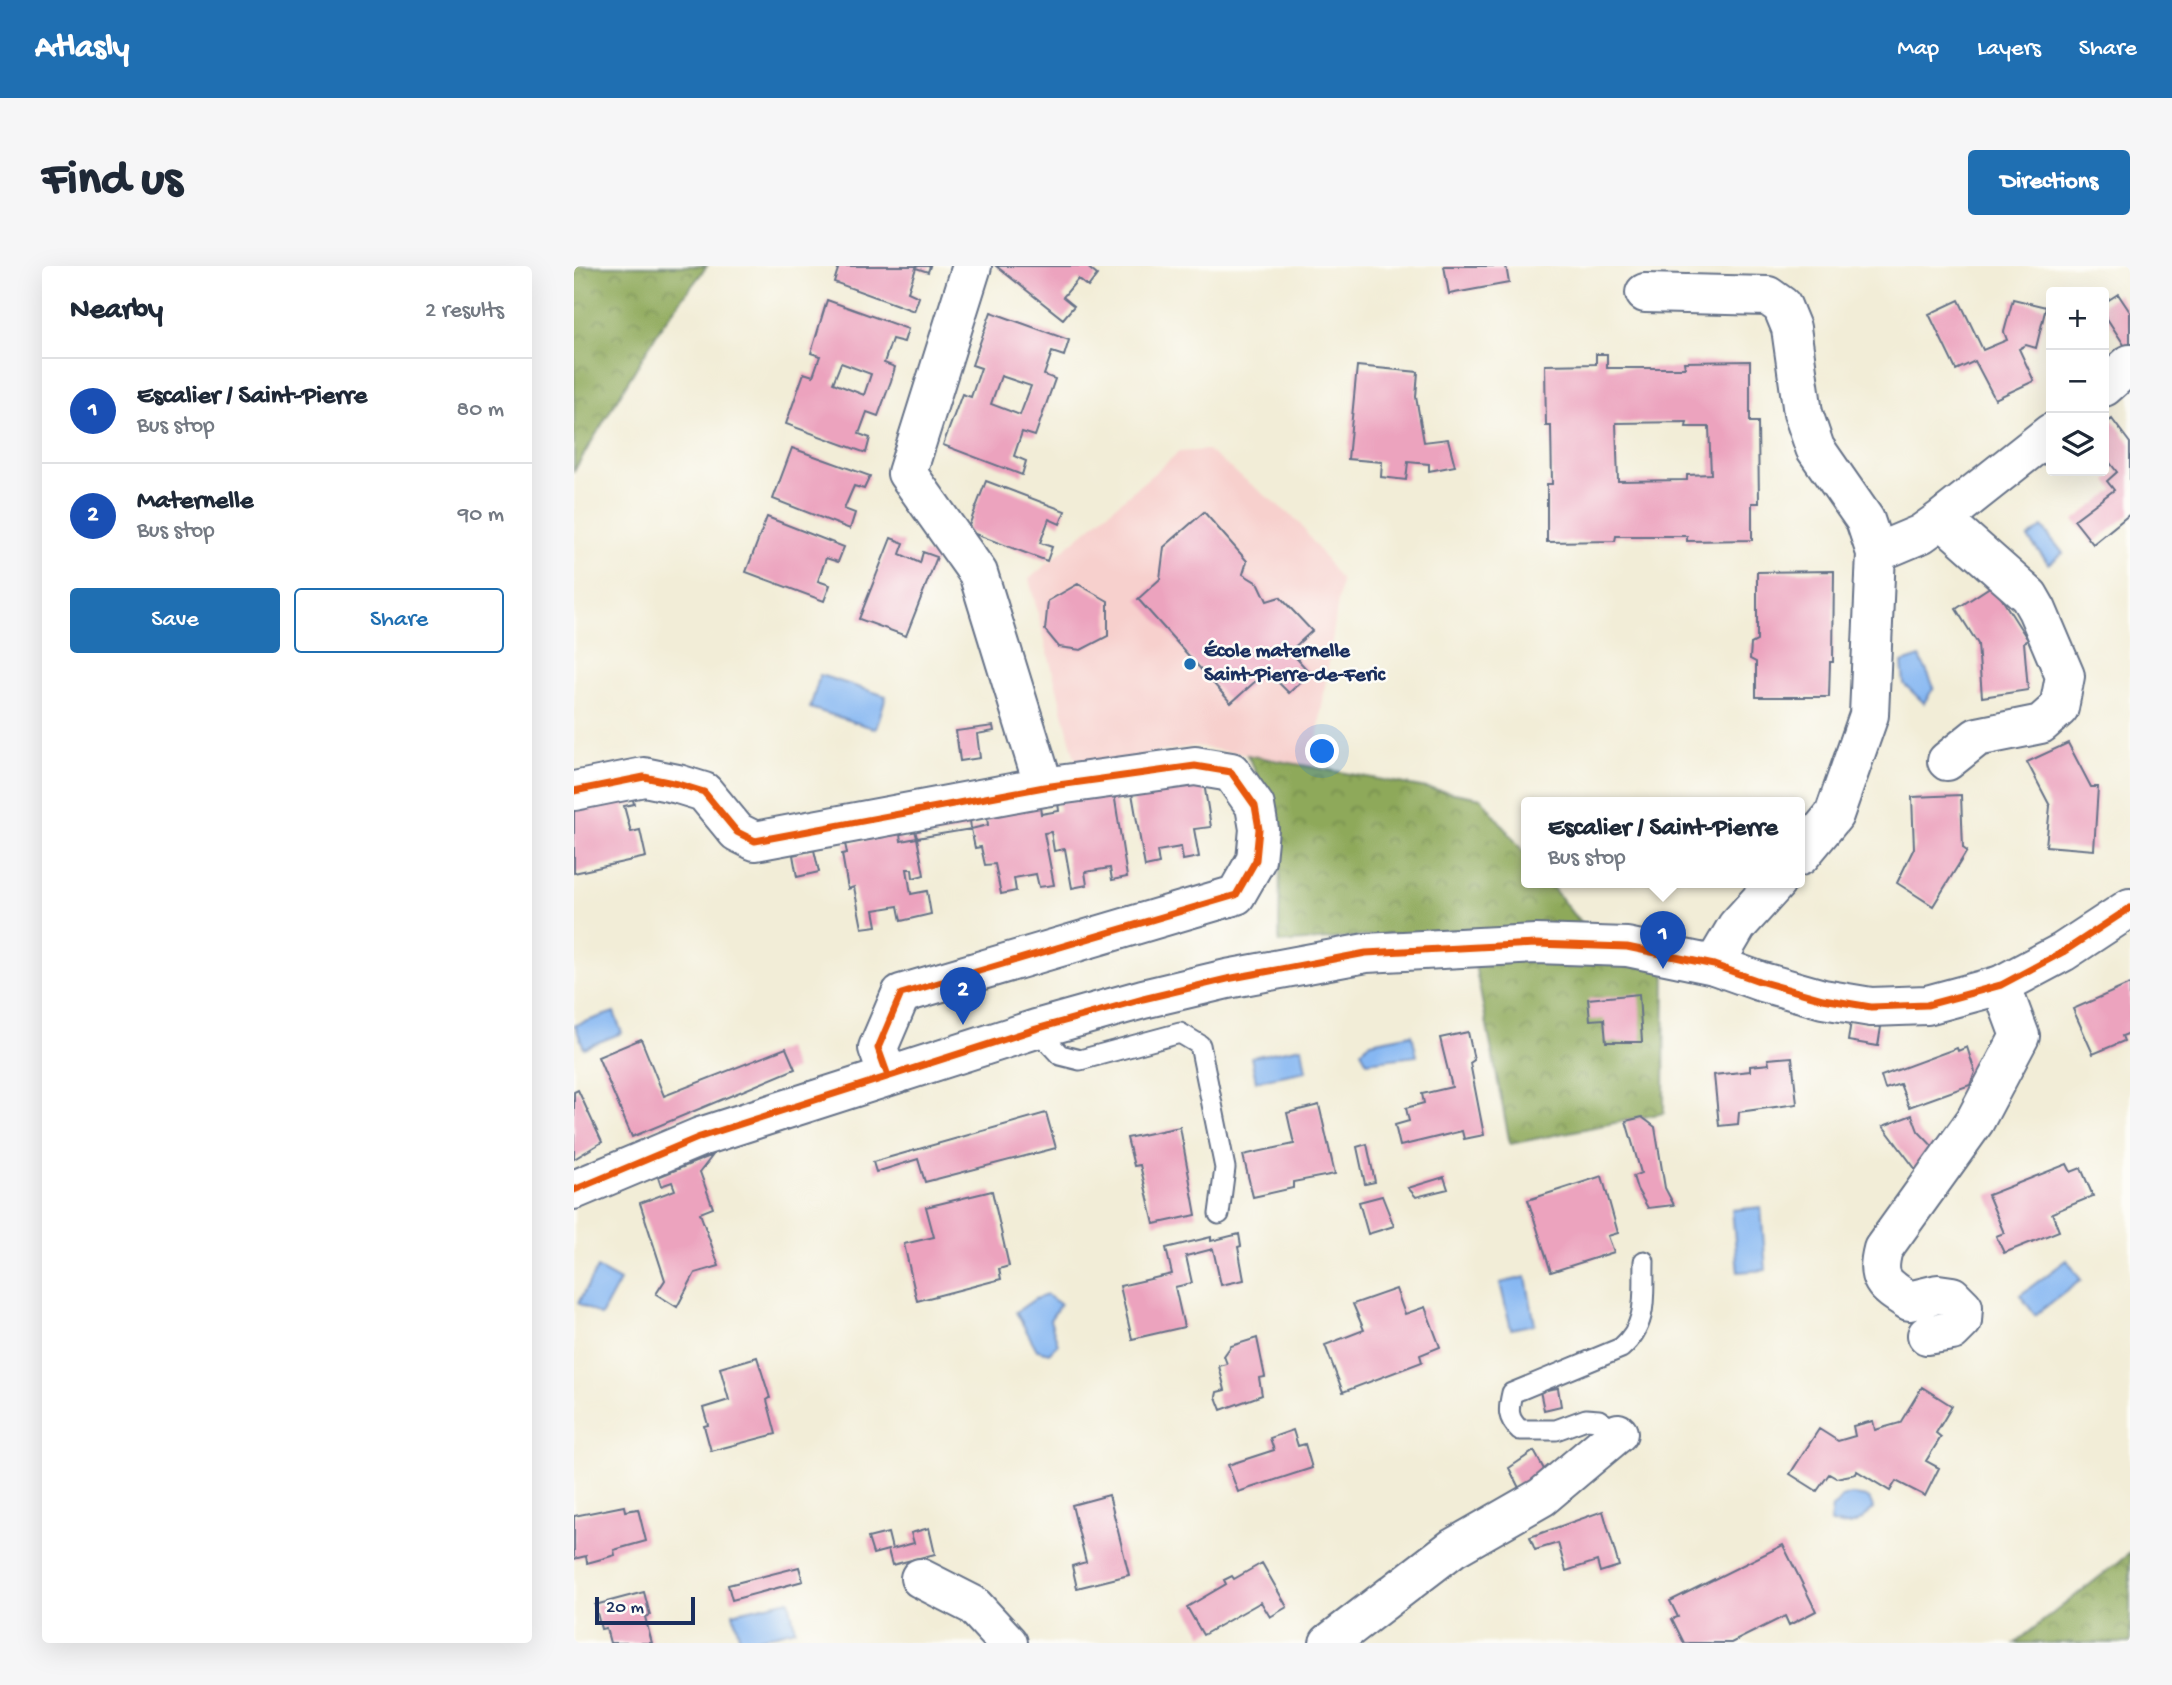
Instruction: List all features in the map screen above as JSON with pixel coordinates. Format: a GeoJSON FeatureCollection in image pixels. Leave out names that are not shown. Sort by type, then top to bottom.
{"type":"FeatureCollection","features":[{"type":"Feature","properties":{"kind":"street"},"geometry":{"type":"LineString","coordinates":[[972,266],[907,473],[978,573],[1044,787]]}},
{"type":"Feature","properties":{"kind":"street"},"geometry":{"type":"LineString","coordinates":[[1646,293],[1768,296],[1782,306],[1791,328],[1803,413],[1815,448],[1865,520],[1876,554],[1870,715],[1834,815],[1805,850]]}},
{"type":"Feature","properties":{"kind":"street"},"geometry":{"type":"LineString","coordinates":[[2109,383],[2130,364]]}},
{"type":"Feature","properties":{"kind":"street"},"geometry":{"type":"LineString","coordinates":[[1876,554],[1921,534],[2046,438]]}},
{"type":"Feature","properties":{"kind":"street"},"geometry":{"type":"LineString","coordinates":[[1942,519],[2029,596],[2065,676],[2059,708],[2041,724],[1977,737],[1947,761]]}},
{"type":"Feature","properties":{"kind":"street"},"geometry":{"type":"LineString","coordinates":[[574,791],[644,777],[678,783],[704,792],[737,832],[755,841],[1044,787],[1195,766],[1231,772],[1255,806],[1259,829],[1256,860],[1236,895],[901,995],[877,1048],[888,1076]]}},
{"type":"Feature","properties":{"kind":"street"},"geometry":{"type":"LineString","coordinates":[[1714,965],[1737,926],[1771,888]]}},
{"type":"Feature","properties":{"kind":"street"},"geometry":{"type":"LineString","coordinates":[[574,1190],[700,1138],[1036,1029],[1227,979],[1366,953],[1536,944],[1627,947],[1714,965],[1823,999],[1871,1007],[1927,1004],[2001,985],[2063,952],[2130,908]]}},
{"type":"Feature","properties":{"kind":"street"},"geometry":{"type":"LineString","coordinates":[[1927,1335],[1951,1331],[1962,1321],[1963,1307],[1952,1296],[1938,1294],[1909,1301],[1886,1287],[1878,1267],[1883,1249],[1975,1121],[2020,1036],[2001,985]]}},
{"type":"Feature","properties":{"kind":"street"},"geometry":{"type":"LineString","coordinates":[[1329,1643],[1453,1548],[1542,1496],[1618,1433]]}},
{"type":"Feature","properties":{"kind":"street"},"geometry":{"type":"LineString","coordinates":[[920,1578],[973,1605],[1008,1643]]}},
{"type":"Feature","properties":{"kind":"lane"},"geometry":{"type":"LineString","coordinates":[[1036,1029],[1060,1055],[1080,1060],[1180,1033],[1200,1045],[1225,1168],[1219,1214]]}},
{"type":"Feature","properties":{"kind":"lane"},"geometry":{"type":"LineString","coordinates":[[1618,1433],[1599,1420],[1586,1419],[1556,1430],[1520,1430],[1511,1422],[1508,1410],[1512,1393],[1620,1348],[1633,1338],[1642,1320],[1644,1261]]}},
{"type":"Feature","properties":{"kind":"shaded area","name":"École maternelle Saint-Pierre-de-Feric"},"geometry":{"type":"Polygon","coordinates":[[[1207,450],[1298,521],[1341,581],[1313,766],[1195,746],[1077,767],[1029,579],[1179,452],[1207,450]]]}},
{"type":"Feature","properties":{"kind":"green space"},"geometry":{"type":"Polygon","coordinates":[[[574,266],[707,266],[662,325],[574,471],[574,266]]]}},
{"type":"Feature","properties":{"kind":"green space"},"geometry":{"type":"Polygon","coordinates":[[[1247,755],[1481,798],[1521,849],[1521,888],[1553,888],[1573,914],[1613,956],[1665,965],[1664,1113],[1510,1144],[1468,929],[1279,943],[1280,851],[1277,851],[1275,809],[1247,755]]]}},
{"type":"Feature","properties":{"kind":"green space"},"geometry":{"type":"Polygon","coordinates":[[[2130,1553],[2130,1643],[2015,1643],[2130,1553]]]}},
{"type":"Feature","properties":{"kind":"water"},"geometry":{"type":"Polygon","coordinates":[[[2042,527],[2063,553],[2049,564],[2028,538],[2042,527]]]}},
{"type":"Feature","properties":{"kind":"water"},"geometry":{"type":"Polygon","coordinates":[[[1920,657],[1934,687],[1924,703],[1904,684],[1902,663],[1920,657]]]}},
{"type":"Feature","properties":{"kind":"water"},"geometry":{"type":"Polygon","coordinates":[[[820,675],[886,696],[876,729],[810,708],[820,675]]]}},
{"type":"Feature","properties":{"kind":"water"},"geometry":{"type":"Polygon","coordinates":[[[614,1012],[622,1033],[584,1048],[575,1025],[614,1012]]]}},
{"type":"Feature","properties":{"kind":"water"},"geometry":{"type":"Polygon","coordinates":[[[1412,1034],[1417,1056],[1367,1062],[1361,1051],[1371,1042],[1412,1034]]]}},
{"type":"Feature","properties":{"kind":"water"},"geometry":{"type":"Polygon","coordinates":[[[1302,1047],[1306,1071],[1256,1081],[1251,1057],[1302,1047]]]}},
{"type":"Feature","properties":{"kind":"water"},"geometry":{"type":"Polygon","coordinates":[[[1761,1207],[1766,1270],[1738,1272],[1732,1210],[1761,1207]]]}},
{"type":"Feature","properties":{"kind":"water"},"geometry":{"type":"Polygon","coordinates":[[[2067,1260],[2081,1280],[2035,1315],[2020,1295],[2067,1260]]]}},
{"type":"Feature","properties":{"kind":"water"},"geometry":{"type":"Polygon","coordinates":[[[597,1268],[620,1281],[601,1316],[578,1303],[597,1268]]]}},
{"type":"Feature","properties":{"kind":"water"},"geometry":{"type":"Polygon","coordinates":[[[1526,1277],[1535,1324],[1511,1329],[1500,1283],[1526,1277]]]}},
{"type":"Feature","properties":{"kind":"water"},"geometry":{"type":"Polygon","coordinates":[[[1047,1295],[1060,1304],[1050,1320],[1058,1344],[1049,1353],[1037,1350],[1016,1312],[1035,1299],[1047,1295]]]}},
{"type":"Feature","properties":{"kind":"water"},"geometry":{"type":"Polygon","coordinates":[[[1851,1495],[1868,1499],[1873,1509],[1854,1524],[1830,1522],[1832,1507],[1841,1498],[1851,1495]]]}},
{"type":"Feature","properties":{"kind":"water"},"geometry":{"type":"Polygon","coordinates":[[[789,1600],[795,1629],[741,1643],[733,1613],[789,1600]]]}},
{"type":"Feature","properties":{"kind":"building"},"geometry":{"type":"Polygon","coordinates":[[[839,266],[930,266],[928,272],[916,268],[908,292],[919,297],[914,311],[834,282],[839,266]]]}},
{"type":"Feature","properties":{"kind":"building"},"geometry":{"type":"Polygon","coordinates":[[[996,266],[1086,266],[1097,275],[1088,287],[1078,279],[1063,297],[1074,306],[1063,319],[996,266]]]}},
{"type":"Feature","properties":{"kind":"building"},"geometry":{"type":"Polygon","coordinates":[[[1444,266],[1506,266],[1509,283],[1449,294],[1444,266]]]}},
{"type":"Feature","properties":{"kind":"building"},"geometry":{"type":"Polygon","coordinates":[[[2118,294],[2130,312],[2130,354],[2109,322],[2109,300],[2118,294]]]}},
{"type":"Feature","properties":{"kind":"building"},"geometry":{"type":"Polygon","coordinates":[[[2013,299],[2046,307],[2036,348],[2026,345],[2019,349],[2034,381],[1995,399],[1975,361],[1956,370],[1929,314],[1959,300],[1983,350],[2007,340],[2004,332],[2013,299]]]}},
{"type":"Feature","properties":{"kind":"building"},"geometry":{"type":"Polygon","coordinates":[[[827,300],[908,329],[904,342],[892,339],[884,363],[895,367],[891,381],[878,416],[867,412],[859,434],[870,438],[866,453],[786,424],[804,373],[813,376],[820,356],[811,353],[827,300]],[[841,363],[833,383],[864,395],[871,374],[841,363]]]}},
{"type":"Feature","properties":{"kind":"building"},"geometry":{"type":"Polygon","coordinates":[[[991,312],[1069,340],[1064,356],[1052,352],[1044,375],[1055,379],[1035,436],[1022,432],[1014,456],[1026,461],[1022,475],[943,445],[962,394],[971,397],[981,368],[972,365],[991,312]],[[1001,376],[991,404],[1020,415],[1031,386],[1001,376]]]}},
{"type":"Feature","properties":{"kind":"building"},"geometry":{"type":"Polygon","coordinates":[[[1596,354],[1607,354],[1607,368],[1685,368],[1684,362],[1750,361],[1750,422],[1758,422],[1759,503],[1752,503],[1752,540],[1687,541],[1687,536],[1616,536],[1615,541],[1547,542],[1547,484],[1552,484],[1551,426],[1546,426],[1545,365],[1596,364],[1596,354]],[[1687,422],[1616,423],[1618,481],[1687,480],[1687,475],[1711,474],[1709,427],[1686,427],[1687,422]]]}},
{"type":"Feature","properties":{"kind":"building"},"geometry":{"type":"Polygon","coordinates":[[[1357,366],[1418,372],[1416,397],[1424,442],[1448,439],[1455,466],[1429,471],[1429,464],[1408,462],[1406,480],[1381,477],[1382,462],[1348,459],[1357,366]]]}},
{"type":"Feature","properties":{"kind":"building"},"geometry":{"type":"Polygon","coordinates":[[[2112,419],[2130,443],[2130,514],[2093,544],[2074,520],[2114,490],[2107,481],[2117,472],[2109,462],[2109,421],[2112,419]]]}},
{"type":"Feature","properties":{"kind":"building"},"geometry":{"type":"Polygon","coordinates":[[[792,448],[870,476],[864,489],[854,486],[844,509],[855,513],[850,529],[773,499],[792,448]]]}},
{"type":"Feature","properties":{"kind":"building"},"geometry":{"type":"Polygon","coordinates":[[[986,481],[1065,511],[1060,524],[1049,519],[1040,543],[1052,547],[1047,561],[967,531],[986,481]]]}},
{"type":"Feature","properties":{"kind":"building"},"geometry":{"type":"Polygon","coordinates":[[[1204,512],[1247,561],[1243,574],[1259,584],[1267,601],[1280,597],[1312,631],[1290,651],[1310,673],[1289,693],[1267,671],[1231,703],[1138,599],[1160,579],[1164,547],[1204,512]]]}},
{"type":"Feature","properties":{"kind":"building"},"geometry":{"type":"Polygon","coordinates":[[[767,517],[844,547],[838,562],[826,558],[818,581],[830,585],[824,601],[746,572],[767,517]]]}},
{"type":"Feature","properties":{"kind":"building"},"geometry":{"type":"Polygon","coordinates":[[[891,538],[904,543],[900,554],[920,563],[923,552],[937,557],[906,636],[859,619],[891,538]]]}},
{"type":"Feature","properties":{"kind":"building"},"geometry":{"type":"Polygon","coordinates":[[[1834,571],[1833,662],[1830,662],[1829,697],[1756,697],[1756,662],[1750,659],[1751,644],[1757,641],[1757,572],[1834,571]]]}},
{"type":"Feature","properties":{"kind":"building"},"geometry":{"type":"Polygon","coordinates":[[[1078,584],[1108,601],[1108,636],[1081,650],[1059,647],[1045,630],[1048,601],[1078,584]]]}},
{"type":"Feature","properties":{"kind":"building"},"geometry":{"type":"Polygon","coordinates":[[[1993,585],[2028,640],[2024,642],[2028,690],[1982,697],[1978,644],[1956,609],[1993,585]]]}},
{"type":"Feature","properties":{"kind":"building"},"geometry":{"type":"Polygon","coordinates":[[[993,726],[994,731],[977,734],[980,758],[960,761],[956,731],[993,726]]]}},
{"type":"Feature","properties":{"kind":"building"},"geometry":{"type":"Polygon","coordinates":[[[2068,743],[2091,787],[2098,787],[2094,850],[2046,846],[2050,806],[2027,762],[2068,743]]]}},
{"type":"Feature","properties":{"kind":"building"},"geometry":{"type":"Polygon","coordinates":[[[629,782],[634,804],[624,806],[631,832],[640,830],[646,857],[574,873],[574,804],[629,782]]]}},
{"type":"Feature","properties":{"kind":"building"},"geometry":{"type":"Polygon","coordinates":[[[1130,782],[1204,783],[1211,827],[1194,829],[1199,857],[1183,860],[1181,847],[1157,851],[1159,864],[1145,867],[1130,782]]]}},
{"type":"Feature","properties":{"kind":"building"},"geometry":{"type":"Polygon","coordinates":[[[1114,793],[1127,877],[1112,880],[1110,868],[1085,872],[1087,885],[1072,888],[1065,849],[1054,851],[1051,832],[1044,833],[1054,885],[1039,887],[1036,874],[1014,878],[1016,891],[1001,894],[995,864],[985,865],[981,847],[975,848],[971,829],[988,825],[986,810],[1039,800],[1041,814],[1059,811],[1058,802],[1114,793]]]}},
{"type":"Feature","properties":{"kind":"building"},"geometry":{"type":"Polygon","coordinates":[[[1961,795],[1963,848],[1967,851],[1933,906],[1897,883],[1914,848],[1912,797],[1961,795]]]}},
{"type":"Feature","properties":{"kind":"building"},"geometry":{"type":"Polygon","coordinates":[[[970,820],[971,829],[917,838],[915,830],[970,820]]]}},
{"type":"Feature","properties":{"kind":"building"},"geometry":{"type":"Polygon","coordinates":[[[900,834],[901,841],[917,838],[924,875],[913,878],[912,869],[907,869],[911,894],[927,891],[931,914],[901,921],[898,906],[874,910],[877,926],[862,928],[854,887],[848,889],[842,854],[847,853],[845,844],[900,834]]]}},
{"type":"Feature","properties":{"kind":"building"},"geometry":{"type":"Polygon","coordinates":[[[814,850],[819,872],[797,877],[793,855],[814,850]]]}},
{"type":"Feature","properties":{"kind":"building"},"geometry":{"type":"Polygon","coordinates":[[[2130,984],[2130,1033],[2122,1036],[2124,1041],[2093,1054],[2073,1009],[2130,984]]]}},
{"type":"Feature","properties":{"kind":"building"},"geometry":{"type":"Polygon","coordinates":[[[1639,994],[1642,1042],[1606,1042],[1604,1019],[1590,1020],[1588,999],[1639,994]]]}},
{"type":"Feature","properties":{"kind":"building"},"geometry":{"type":"Polygon","coordinates":[[[1851,1021],[1881,1027],[1878,1046],[1848,1041],[1851,1021]]]}},
{"type":"Feature","properties":{"kind":"building"},"geometry":{"type":"Polygon","coordinates":[[[1468,1032],[1474,1060],[1470,1063],[1484,1135],[1464,1139],[1462,1131],[1400,1146],[1395,1125],[1409,1121],[1406,1108],[1424,1103],[1422,1094],[1452,1087],[1440,1038],[1468,1032]]]}},
{"type":"Feature","properties":{"kind":"building"},"geometry":{"type":"Polygon","coordinates":[[[641,1039],[664,1096],[786,1048],[795,1069],[632,1137],[598,1057],[641,1039]]]}},
{"type":"Feature","properties":{"kind":"building"},"geometry":{"type":"Polygon","coordinates":[[[1967,1047],[1975,1072],[1970,1085],[1909,1107],[1900,1084],[1885,1089],[1881,1076],[1957,1048],[1958,1051],[1967,1047]]]}},
{"type":"Feature","properties":{"kind":"building"},"geometry":{"type":"Polygon","coordinates":[[[1792,1057],[1797,1104],[1739,1112],[1738,1124],[1719,1126],[1714,1075],[1750,1071],[1750,1066],[1769,1064],[1768,1059],[1792,1057]]]}},
{"type":"Feature","properties":{"kind":"building"},"geometry":{"type":"Polygon","coordinates":[[[578,1090],[602,1142],[574,1159],[574,1092],[578,1090]]]}},
{"type":"Feature","properties":{"kind":"building"},"geometry":{"type":"Polygon","coordinates":[[[1319,1105],[1335,1174],[1293,1182],[1293,1188],[1253,1197],[1243,1155],[1294,1144],[1287,1113],[1319,1105]]]}},
{"type":"Feature","properties":{"kind":"building"},"geometry":{"type":"Polygon","coordinates":[[[1046,1113],[1056,1148],[925,1182],[918,1159],[876,1172],[873,1162],[1046,1113]]]}},
{"type":"Feature","properties":{"kind":"building"},"geometry":{"type":"Polygon","coordinates":[[[1912,1115],[1918,1131],[1938,1152],[1917,1171],[1883,1126],[1912,1115]]]}},
{"type":"Feature","properties":{"kind":"building"},"geometry":{"type":"Polygon","coordinates":[[[1642,1117],[1655,1127],[1665,1188],[1674,1205],[1648,1208],[1637,1189],[1633,1176],[1641,1173],[1626,1121],[1642,1117]]]}},
{"type":"Feature","properties":{"kind":"building"},"geometry":{"type":"Polygon","coordinates":[[[1180,1127],[1196,1215],[1154,1224],[1140,1165],[1134,1166],[1127,1138],[1180,1127]]]}},
{"type":"Feature","properties":{"kind":"building"},"geometry":{"type":"Polygon","coordinates":[[[1367,1144],[1375,1182],[1365,1184],[1357,1147],[1367,1144]]]}},
{"type":"Feature","properties":{"kind":"building"},"geometry":{"type":"Polygon","coordinates":[[[713,1155],[700,1172],[713,1208],[700,1213],[719,1266],[695,1273],[677,1307],[656,1294],[665,1280],[640,1203],[675,1190],[672,1182],[661,1186],[658,1177],[713,1155]]]}},
{"type":"Feature","properties":{"kind":"building"},"geometry":{"type":"Polygon","coordinates":[[[2067,1164],[2071,1172],[2081,1168],[2093,1196],[2052,1213],[2059,1231],[2004,1253],[1996,1236],[2004,1233],[1988,1195],[2067,1164]]]}},
{"type":"Feature","properties":{"kind":"building"},"geometry":{"type":"Polygon","coordinates":[[[1602,1176],[1618,1233],[1608,1236],[1614,1252],[1551,1272],[1528,1200],[1602,1176]]]}},
{"type":"Feature","properties":{"kind":"building"},"geometry":{"type":"Polygon","coordinates":[[[1444,1177],[1448,1189],[1416,1197],[1408,1188],[1444,1177]]]}},
{"type":"Feature","properties":{"kind":"building"},"geometry":{"type":"Polygon","coordinates":[[[992,1191],[1009,1266],[999,1269],[1001,1279],[917,1301],[904,1244],[934,1237],[926,1207],[992,1191]]]}},
{"type":"Feature","properties":{"kind":"building"},"geometry":{"type":"Polygon","coordinates":[[[1382,1196],[1394,1226],[1368,1234],[1359,1202],[1382,1196]]]}},
{"type":"Feature","properties":{"kind":"building"},"geometry":{"type":"Polygon","coordinates":[[[1239,1234],[1241,1246],[1238,1247],[1244,1280],[1221,1285],[1213,1249],[1186,1256],[1192,1283],[1175,1287],[1184,1327],[1132,1339],[1120,1286],[1172,1274],[1166,1248],[1211,1237],[1211,1241],[1239,1234]]]}},
{"type":"Feature","properties":{"kind":"building"},"geometry":{"type":"Polygon","coordinates":[[[1396,1289],[1405,1314],[1425,1307],[1440,1347],[1420,1355],[1422,1362],[1343,1392],[1325,1345],[1364,1330],[1353,1304],[1396,1289]]]}},
{"type":"Feature","properties":{"kind":"building"},"geometry":{"type":"Polygon","coordinates":[[[1257,1338],[1265,1377],[1259,1378],[1262,1395],[1221,1410],[1216,1397],[1217,1392],[1225,1390],[1219,1366],[1227,1364],[1224,1356],[1231,1346],[1257,1338]]]}},
{"type":"Feature","properties":{"kind":"building"},"geometry":{"type":"Polygon","coordinates":[[[757,1357],[770,1398],[767,1400],[776,1434],[711,1451],[704,1426],[708,1425],[703,1408],[729,1400],[720,1368],[757,1357]]]}},
{"type":"Feature","properties":{"kind":"building"},"geometry":{"type":"Polygon","coordinates":[[[1922,1387],[1952,1406],[1936,1433],[1941,1437],[1926,1461],[1939,1468],[1925,1496],[1896,1481],[1890,1491],[1857,1471],[1856,1474],[1836,1478],[1829,1474],[1817,1491],[1790,1474],[1819,1429],[1838,1441],[1855,1436],[1853,1426],[1873,1421],[1875,1430],[1900,1423],[1922,1387]]]}},
{"type":"Feature","properties":{"kind":"building"},"geometry":{"type":"Polygon","coordinates":[[[1558,1388],[1561,1406],[1544,1410],[1540,1391],[1558,1388]]]}},
{"type":"Feature","properties":{"kind":"building"},"geometry":{"type":"Polygon","coordinates":[[[1293,1430],[1298,1446],[1305,1444],[1312,1468],[1238,1492],[1228,1465],[1274,1450],[1270,1438],[1293,1430]]]}},
{"type":"Feature","properties":{"kind":"building"},"geometry":{"type":"Polygon","coordinates":[[[1534,1451],[1546,1473],[1520,1490],[1509,1468],[1534,1451]]]}},
{"type":"Feature","properties":{"kind":"building"},"geometry":{"type":"Polygon","coordinates":[[[1109,1495],[1129,1575],[1077,1588],[1072,1566],[1086,1562],[1072,1505],[1109,1495]]]}},
{"type":"Feature","properties":{"kind":"building"},"geometry":{"type":"Polygon","coordinates":[[[624,1506],[625,1511],[638,1509],[646,1541],[614,1550],[615,1555],[587,1563],[586,1556],[574,1559],[574,1516],[624,1506]]]}},
{"type":"Feature","properties":{"kind":"building"},"geometry":{"type":"Polygon","coordinates":[[[1603,1511],[1619,1566],[1600,1572],[1597,1561],[1566,1571],[1558,1543],[1535,1550],[1530,1537],[1603,1511]]]}},
{"type":"Feature","properties":{"kind":"building"},"geometry":{"type":"Polygon","coordinates":[[[929,1528],[935,1554],[892,1565],[888,1550],[873,1554],[868,1538],[888,1533],[892,1549],[914,1543],[911,1533],[929,1528]]]}},
{"type":"Feature","properties":{"kind":"building"},"geometry":{"type":"Polygon","coordinates":[[[1783,1545],[1816,1611],[1789,1625],[1785,1616],[1731,1643],[1684,1643],[1672,1619],[1678,1617],[1670,1601],[1783,1545]]]}},
{"type":"Feature","properties":{"kind":"building"},"geometry":{"type":"Polygon","coordinates":[[[1262,1563],[1287,1607],[1270,1617],[1261,1602],[1203,1635],[1187,1607],[1226,1584],[1224,1580],[1232,1576],[1234,1579],[1262,1563]]]}},
{"type":"Feature","properties":{"kind":"building"},"geometry":{"type":"Polygon","coordinates":[[[799,1567],[803,1581],[732,1600],[728,1585],[799,1567]]]}},
{"type":"Feature","properties":{"kind":"building"},"geometry":{"type":"Polygon","coordinates":[[[644,1592],[650,1615],[645,1617],[652,1643],[610,1643],[606,1628],[601,1629],[595,1605],[644,1592]]]}},
{"type":"Feature","properties":{"kind":"cycle path"},"geometry":{"type":"LineString","coordinates":[[574,791],[644,777],[678,784],[704,792],[737,832],[755,841],[1044,787],[1195,766],[1231,772],[1255,806],[1259,829],[1256,860],[1236,895],[901,994],[878,1048],[888,1076]]}},
{"type":"Feature","properties":{"kind":"cycle path"},"geometry":{"type":"LineString","coordinates":[[574,1190],[700,1137],[1036,1029],[1227,979],[1366,953],[1536,944],[1627,947],[1714,965],[1823,999],[1871,1007],[1927,1005],[2001,985],[2063,952],[2130,908]]}},
{"type":"Feature","properties":{"kind":"place","name":"École maternelle Saint-Pierre-de-Feric"},"geometry":{"type":"Point","coordinates":[1190,664]}},
{"type":"Feature","properties":{"kind":"place","name":"Escalier / Saint-Pierre"},"geometry":{"type":"Point","coordinates":[1663,969]}},
{"type":"Feature","properties":{"kind":"place","name":"Maternelle"},"geometry":{"type":"Point","coordinates":[963,1025]}}]}
